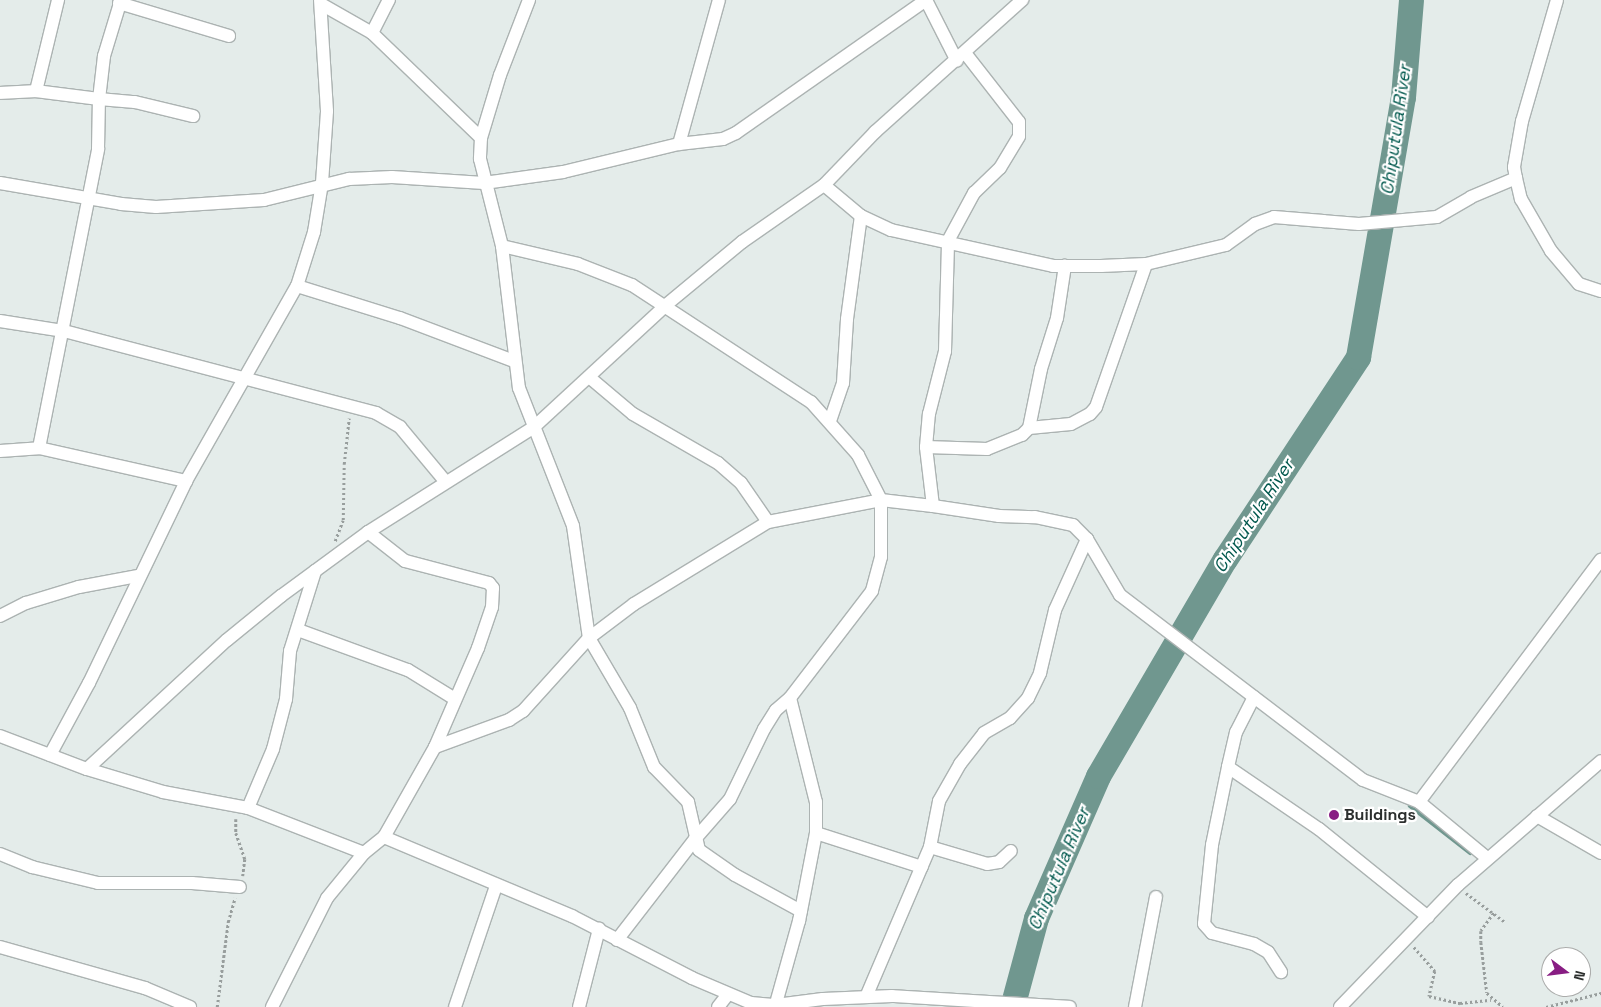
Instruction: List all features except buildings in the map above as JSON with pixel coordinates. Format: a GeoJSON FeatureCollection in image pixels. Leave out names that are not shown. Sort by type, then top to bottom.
{"type":"FeatureCollection","features":[{"type":"Feature","properties":{"kind":"street"},"geometry":{"type":"LineString","coordinates":[[36,91],[58,0]]}},
{"type":"Feature","properties":{"kind":"street"},"geometry":{"type":"LineString","coordinates":[[372,33],[389,0]]}},
{"type":"Feature","properties":{"kind":"street"},"geometry":{"type":"LineString","coordinates":[[529,0],[500,75],[481,138],[480,159],[484,183],[502,246],[514,361],[534,427],[573,526],[589,638],[630,708],[654,767],[688,802],[699,850],[801,911]]}},
{"type":"Feature","properties":{"kind":"street"},"geometry":{"type":"LineString","coordinates":[[679,144],[719,0]]}},
{"type":"Feature","properties":{"kind":"street"},"geometry":{"type":"LineString","coordinates":[[0,183],[89,199],[156,207],[223,205],[290,195],[322,183],[392,177],[484,183],[563,172],[679,144],[723,139],[745,128],[926,0],[961,57],[1020,122],[1020,136],[1000,168],[974,193],[948,241],[945,351],[929,414],[926,447],[933,506]]}},
{"type":"Feature","properties":{"kind":"street"},"geometry":{"type":"LineString","coordinates":[[87,769],[228,640],[328,561],[445,481],[534,427],[666,305],[742,242],[824,185],[876,132],[1022,0]]}},
{"type":"Feature","properties":{"kind":"street"},"geometry":{"type":"LineString","coordinates":[[1557,0],[1522,121],[1514,167],[1521,199],[1551,252],[1579,284],[1601,292]]}},
{"type":"Feature","properties":{"kind":"street"},"geometry":{"type":"LineString","coordinates":[[39,448],[64,331],[98,149],[99,99],[104,56],[120,2],[229,36]]}},
{"type":"Feature","properties":{"kind":"street"},"geometry":{"type":"LineString","coordinates":[[321,2],[372,33],[481,138]]}},
{"type":"Feature","properties":{"kind":"street"},"geometry":{"type":"LineString","coordinates":[[50,755],[89,683],[138,576],[186,481],[246,381],[297,286],[314,232],[322,183],[327,112],[321,2]]}},
{"type":"Feature","properties":{"kind":"street"},"geometry":{"type":"LineString","coordinates":[[0,93],[36,91],[144,104],[194,116]]}},
{"type":"Feature","properties":{"kind":"street"},"geometry":{"type":"LineString","coordinates":[[824,185],[861,216],[891,230],[948,241],[976,250],[1065,266],[1146,264],[1226,245],[1255,224],[1274,217],[1359,224],[1437,218],[1471,197],[1516,178]]}},
{"type":"Feature","properties":{"kind":"street"},"geometry":{"type":"LineString","coordinates":[[830,422],[843,383],[846,319],[861,216]]}},
{"type":"Feature","properties":{"kind":"street"},"geometry":{"type":"LineString","coordinates":[[502,246],[593,270],[632,285],[666,305],[811,402],[858,455],[881,500],[882,557],[872,591],[790,698],[776,710],[764,729],[730,799],[695,839],[617,940]]}},
{"type":"Feature","properties":{"kind":"street"},"geometry":{"type":"LineString","coordinates":[[926,447],[987,449],[1014,440],[1029,428],[1071,424],[1090,414],[1096,407],[1146,264]]}},
{"type":"Feature","properties":{"kind":"street"},"geometry":{"type":"LineString","coordinates":[[1029,428],[1041,369],[1056,318],[1065,266]]}},
{"type":"Feature","properties":{"kind":"street"},"geometry":{"type":"LineString","coordinates":[[297,286],[400,318],[514,361]]}},
{"type":"Feature","properties":{"kind":"street"},"geometry":{"type":"LineString","coordinates":[[0,321],[64,331],[390,418],[412,439],[445,481]]}},
{"type":"Feature","properties":{"kind":"street"},"geometry":{"type":"LineString","coordinates":[[589,377],[633,414],[718,463],[741,484],[768,522]]}},
{"type":"Feature","properties":{"kind":"street"},"geometry":{"type":"LineString","coordinates":[[0,451],[39,448],[186,481]]}},
{"type":"Feature","properties":{"kind":"street"},"geometry":{"type":"LineString","coordinates":[[435,747],[509,720],[523,711],[589,638],[634,604],[768,522],[881,500],[991,515],[1035,517],[1073,525],[1087,538],[1120,595],[1364,780],[1419,802],[1487,858]]}},
{"type":"Feature","properties":{"kind":"street"},"geometry":{"type":"LineString","coordinates":[[272,1007],[326,898],[364,853],[384,837],[435,747],[478,648],[492,607],[493,588],[482,580],[405,561],[368,532]]}},
{"type":"Feature","properties":{"kind":"street"},"geometry":{"type":"LineString","coordinates":[[866,997],[930,847],[939,801],[960,764],[984,734],[1010,718],[1028,698],[1040,672],[1055,610],[1087,538]]}},
{"type":"Feature","properties":{"kind":"street"},"geometry":{"type":"LineString","coordinates":[[1419,802],[1601,560]]}},
{"type":"Feature","properties":{"kind":"street"},"geometry":{"type":"LineString","coordinates":[[248,808],[273,749],[286,699],[290,651],[315,571]]}},
{"type":"Feature","properties":{"kind":"street"},"geometry":{"type":"LineString","coordinates":[[0,616],[26,603],[79,587],[138,576]]}},
{"type":"Feature","properties":{"kind":"street"},"geometry":{"type":"LineString","coordinates":[[298,630],[408,670],[455,699]]}},
{"type":"Feature","properties":{"kind":"street"},"geometry":{"type":"LineString","coordinates":[[1254,697],[1236,732],[1228,767],[1212,845],[1204,924],[1212,933],[1254,944],[1268,952],[1281,972]]}},
{"type":"Feature","properties":{"kind":"street"},"geometry":{"type":"LineString","coordinates":[[776,1006],[801,911],[816,833],[816,802],[790,698]]}},
{"type":"Feature","properties":{"kind":"street"},"geometry":{"type":"LineString","coordinates":[[0,736],[87,769],[163,792],[248,808],[364,853]]}},
{"type":"Feature","properties":{"kind":"street"},"geometry":{"type":"LineString","coordinates":[[1340,1007],[1458,885],[1601,760]]}},
{"type":"Feature","properties":{"kind":"street"},"geometry":{"type":"LineString","coordinates":[[1228,767],[1319,830],[1428,917]]}},
{"type":"Feature","properties":{"kind":"street"},"geometry":{"type":"LineString","coordinates":[[1536,816],[1601,853]]}},
{"type":"Feature","properties":{"kind":"street"},"geometry":{"type":"LineString","coordinates":[[816,833],[922,867]]}},
{"type":"Feature","properties":{"kind":"street"},"geometry":{"type":"LineString","coordinates":[[384,837],[599,929],[617,940],[728,994],[751,1003],[776,1006],[866,997],[891,1002],[1070,1007]]}},
{"type":"Feature","properties":{"kind":"street"},"geometry":{"type":"LineString","coordinates":[[930,847],[987,864],[1000,862],[1011,851]]}},
{"type":"Feature","properties":{"kind":"street"},"geometry":{"type":"LineString","coordinates":[[0,854],[32,867],[98,883],[192,882],[240,887]]}},
{"type":"Feature","properties":{"kind":"street"},"geometry":{"type":"LineString","coordinates":[[455,1007],[496,886]]}},
{"type":"Feature","properties":{"kind":"street"},"geometry":{"type":"LineString","coordinates":[[1135,1007],[1156,897]]}},
{"type":"Feature","properties":{"kind":"street"},"geometry":{"type":"LineString","coordinates":[[578,1007],[599,929]]}},
{"type":"Feature","properties":{"kind":"street"},"geometry":{"type":"LineString","coordinates":[[0,947],[137,985],[190,1007]]}},
{"type":"Feature","properties":{"kind":"street"},"geometry":{"type":"LineString","coordinates":[[718,1007],[728,994]]}},
{"type":"Feature","properties":{"kind":"path"},"geometry":{"type":"LineString","coordinates":[[328,561],[343,520],[349,406]]}},
{"type":"Feature","properties":{"kind":"path"},"geometry":{"type":"LineString","coordinates":[[216,1007],[228,922],[246,865],[235,825],[237,816],[248,808]]}},
{"type":"Feature","properties":{"kind":"path"},"geometry":{"type":"LineString","coordinates":[[1458,885],[1505,922]]}},
{"type":"Feature","properties":{"kind":"path"},"geometry":{"type":"LineString","coordinates":[[1494,913],[1481,931],[1487,993],[1491,1000],[1503,1007]]}},
{"type":"Feature","properties":{"kind":"path"},"geometry":{"type":"LineString","coordinates":[[1405,940],[1422,953],[1435,971],[1428,996],[1460,1003],[1491,1000]]}},
{"type":"Feature","properties":{"kind":"path"},"geometry":{"type":"LineString","coordinates":[[1546,1007],[1601,993]]}},
{"type":"Feature","properties":{"kind":"waterway","name":"Chiputula River"},"geometry":{"type":"LineString","coordinates":[[1012,1007],[1036,918],[1098,776],[1225,559],[1358,357],[1403,97],[1411,0]]}},
{"type":"Feature","properties":{"kind":"waterway"},"geometry":{"type":"LineString","coordinates":[[1410,805],[1470,852]]}},
{"type":"Feature","properties":{"kind":"place","name":"Buildings"},"geometry":{"type":"Point","coordinates":[1334,815]}}]}
